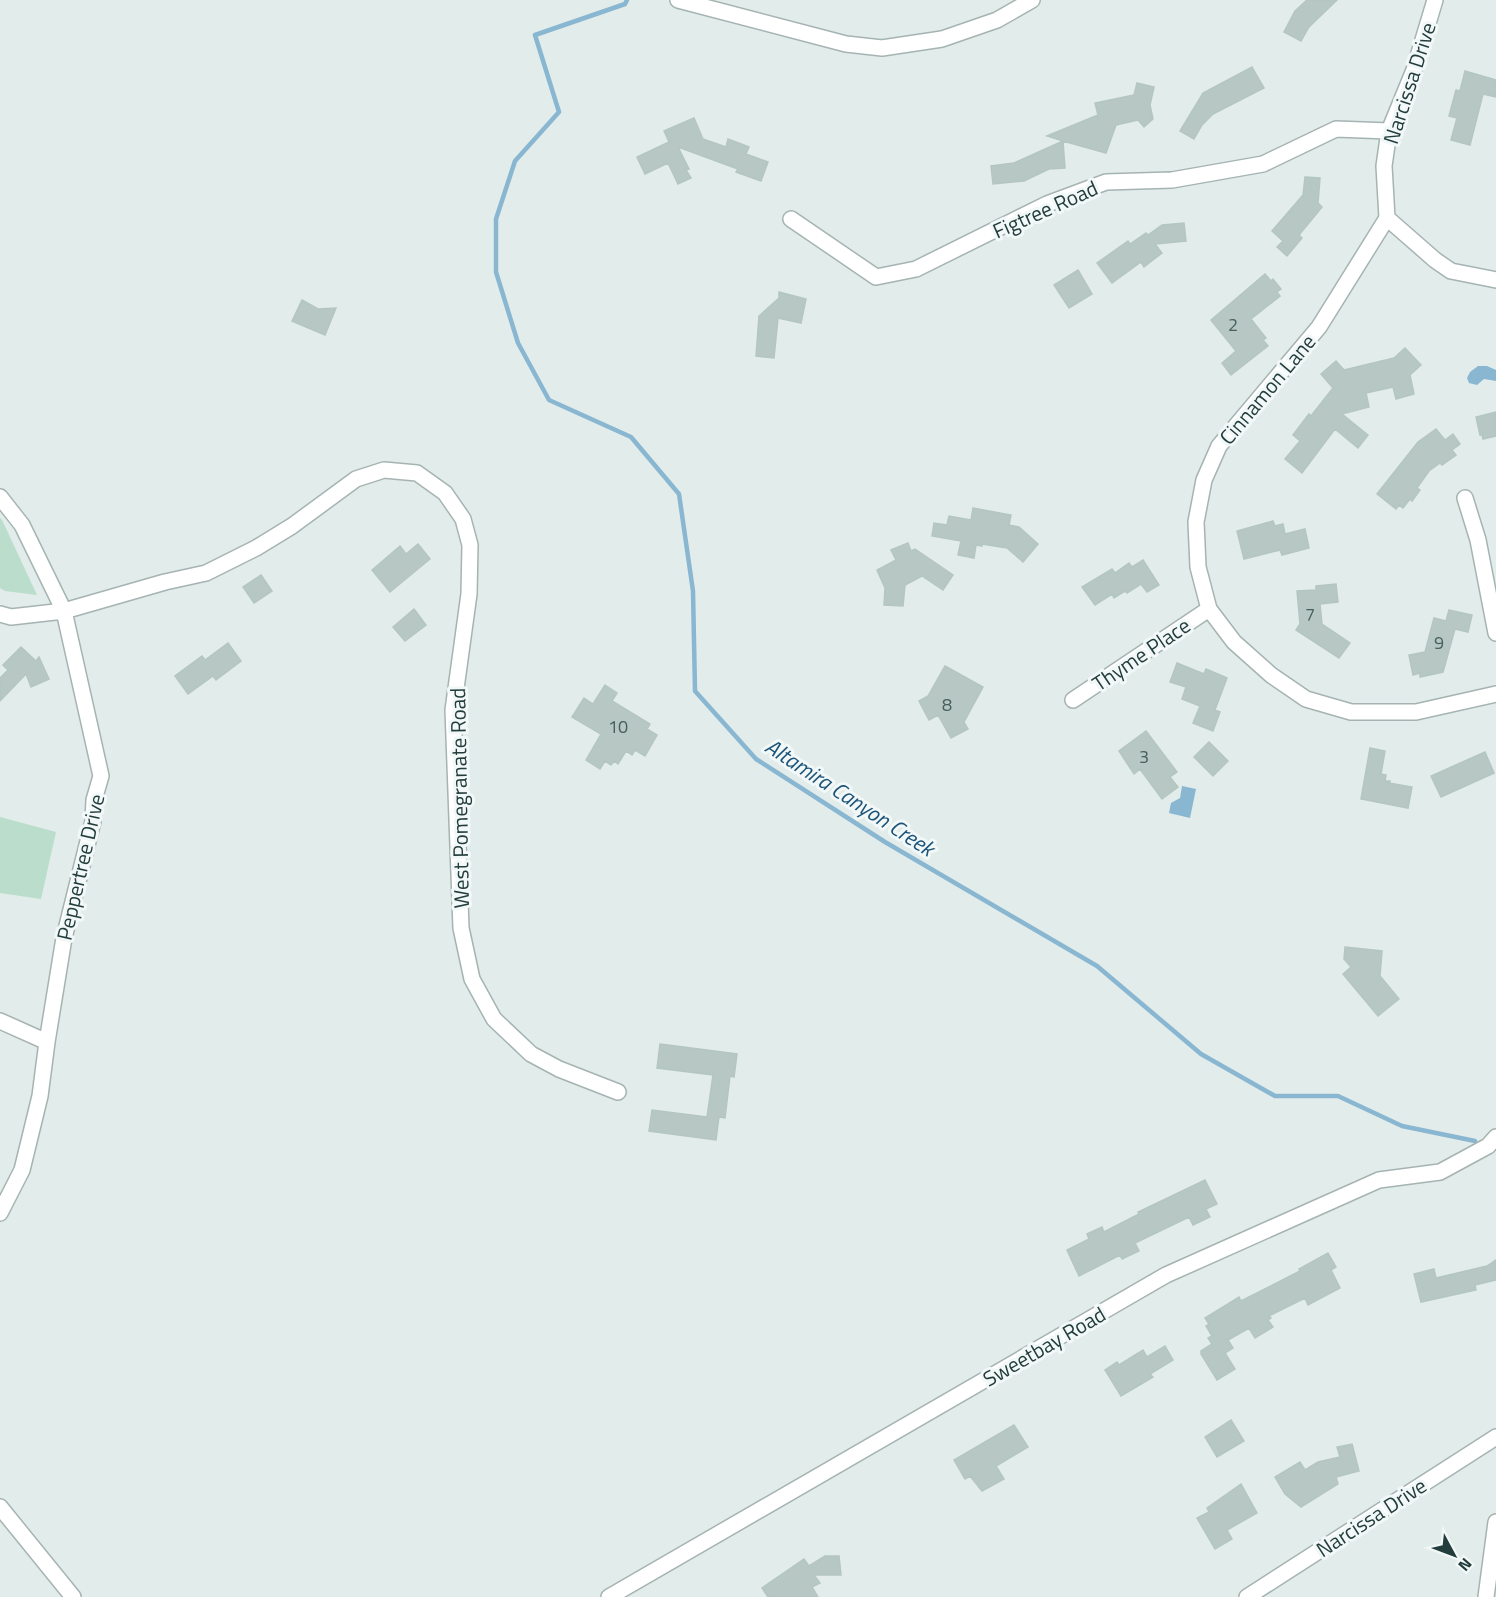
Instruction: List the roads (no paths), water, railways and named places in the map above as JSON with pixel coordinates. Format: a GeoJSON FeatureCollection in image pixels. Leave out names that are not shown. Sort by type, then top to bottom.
{"type":"FeatureCollection","features":[{"type":"Feature","properties":{"kind":"street"},"geometry":{"type":"LineString","coordinates":[[678,0],[846,44],[882,48],[942,39],[997,20],[1032,0]]}},
{"type":"Feature","properties":{"kind":"street","name":"Narcissa Drive"},"geometry":{"type":"LineString","coordinates":[[1387,218],[1384,166],[1389,131],[1414,70],[1435,0]]}},
{"type":"Feature","properties":{"kind":"street","name":"Figtree Road"},"geometry":{"type":"LineString","coordinates":[[791,219],[876,278],[916,269],[1047,204],[1106,182],[1172,180],[1263,164],[1336,129],[1389,131]]}},
{"type":"Feature","properties":{"kind":"street"},"geometry":{"type":"LineString","coordinates":[[1387,218],[1451,272],[1496,280]]}},
{"type":"Feature","properties":{"kind":"street","name":"Cinnamon Lane"},"geometry":{"type":"LineString","coordinates":[[1387,218],[1319,327],[1219,446],[1204,480],[1196,522],[1198,567],[1209,609],[1234,642],[1271,675],[1306,699],[1351,712],[1416,712],[1496,694]]}},
{"type":"Feature","properties":{"kind":"street","name":"West Pomegranate Road"},"geometry":{"type":"LineString","coordinates":[[0,614],[11,617],[64,611],[165,582],[206,573],[256,548],[292,526],[356,479],[384,470],[417,472],[445,493],[463,519],[470,545],[469,594],[453,710],[461,928],[472,979],[494,1019],[531,1054],[559,1069],[618,1092]]}},
{"type":"Feature","properties":{"kind":"street","name":"Peppertree Drive"},"geometry":{"type":"LineString","coordinates":[[0,497],[22,525],[64,611],[101,776],[94,800],[93,821],[64,938],[40,1096],[22,1170],[0,1213]]}},
{"type":"Feature","properties":{"kind":"street"},"geometry":{"type":"LineString","coordinates":[[1465,498],[1478,540],[1496,633]]}},
{"type":"Feature","properties":{"kind":"street","name":"Thyme Place"},"geometry":{"type":"LineString","coordinates":[[1073,700],[1209,609]]}},
{"type":"Feature","properties":{"kind":"street"},"geometry":{"type":"LineString","coordinates":[[0,1021],[47,1042]]}},
{"type":"Feature","properties":{"kind":"street","name":"Sweetbay Road"},"geometry":{"type":"LineString","coordinates":[[609,1597],[1167,1275],[1379,1180],[1440,1172],[1488,1146],[1496,1137]]}},
{"type":"Feature","properties":{"kind":"street","name":"Narcissa Drive"},"geometry":{"type":"LineString","coordinates":[[1247,1597],[1496,1437]]}},
{"type":"Feature","properties":{"kind":"street"},"geometry":{"type":"LineString","coordinates":[[0,1507],[73,1597]]}},
{"type":"Feature","properties":{"kind":"street"},"geometry":{"type":"LineString","coordinates":[[1486,1597],[1496,1522]]}},
{"type":"Feature","properties":{"kind":"water"},"geometry":{"type":"Polygon","coordinates":[[[1478,366],[1487,366],[1496,370],[1496,381],[1484,379],[1477,385],[1469,383],[1467,378],[1470,372],[1478,366]]]}},
{"type":"Feature","properties":{"kind":"water"},"geometry":{"type":"Polygon","coordinates":[[[1182,786],[1196,789],[1190,818],[1169,813],[1171,803],[1180,798],[1182,786]]]}},
{"type":"Feature","properties":{"kind":"waterway","name":"Altamira Canyon Creek"},"geometry":{"type":"LineString","coordinates":[[627,0],[625,4],[535,35],[559,112],[515,161],[496,219],[496,272],[518,343],[549,400],[631,437],[679,494],[693,591],[695,691],[756,759],[885,842],[1097,966],[1201,1054],[1275,1096],[1338,1096],[1402,1126],[1475,1141]]}}]}
